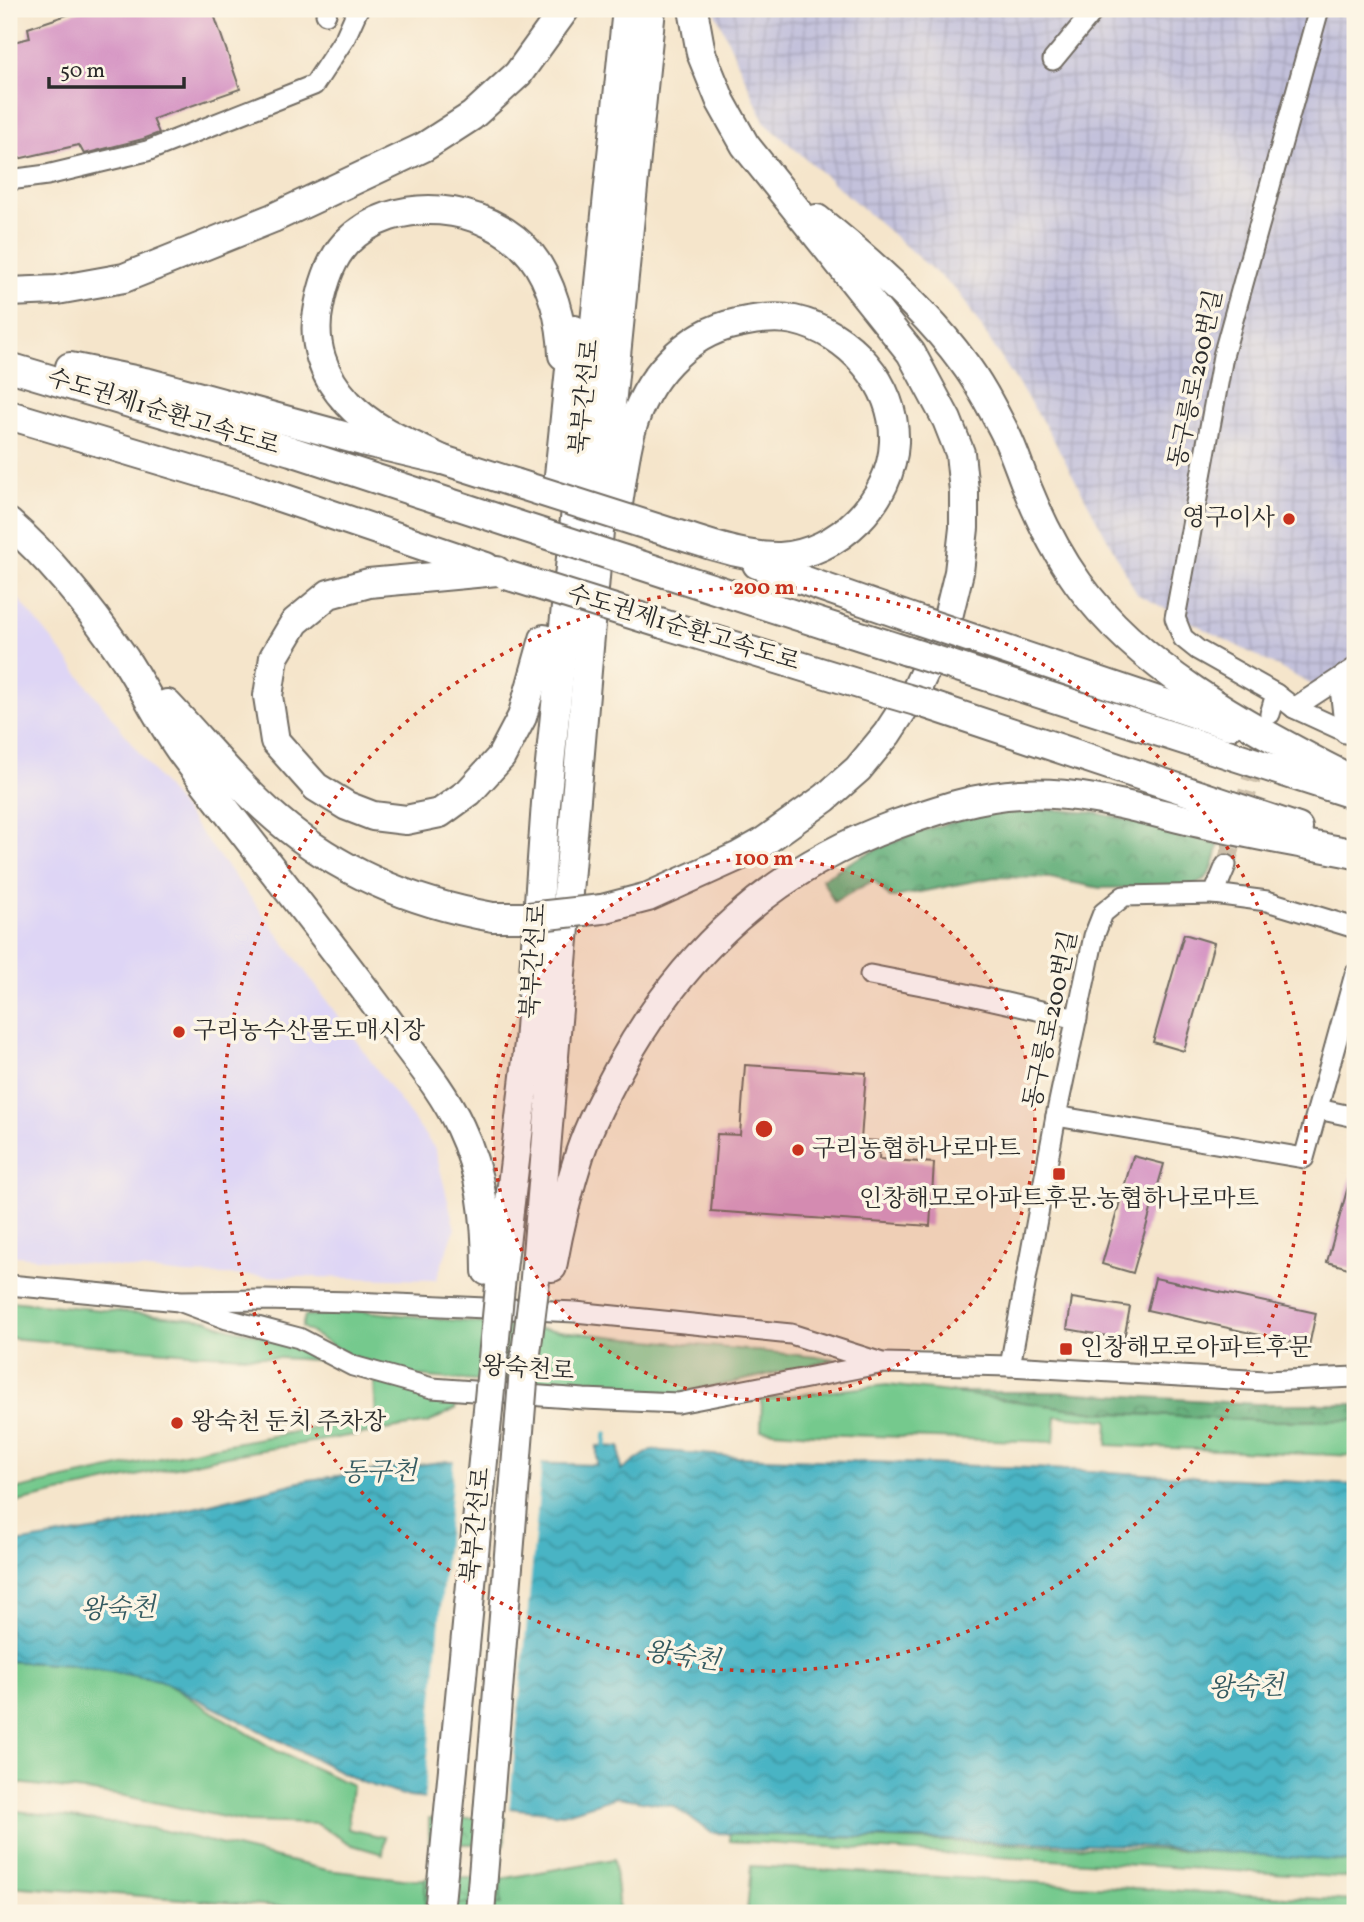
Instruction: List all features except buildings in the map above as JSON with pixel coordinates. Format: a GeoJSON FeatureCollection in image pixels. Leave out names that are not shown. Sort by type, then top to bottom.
{"type":"FeatureCollection","features":[{"type":"Feature","properties":{"kind":"highway","name":"북부간선로"},"geometry":{"type":"LineString","coordinates":[[439,1913],[494,1352],[493,1286],[529,1043],[546,803],[627,9]]}},
{"type":"Feature","properties":{"kind":"highway","name":"북부간선로"},"geometry":{"type":"LineString","coordinates":[[480,1913],[524,1369],[541,1290],[604,471],[650,9]]}},
{"type":"Feature","properties":{"kind":"highway"},"geometry":{"type":"LineString","coordinates":[[124,659],[277,819],[327,856],[378,884],[410,897],[493,917],[530,917],[602,909],[648,897],[739,856],[825,799],[858,769],[887,734],[916,688],[947,617],[959,572],[964,528],[960,453],[947,420],[911,353],[746,145],[721,102],[701,53],[692,9]]}},
{"type":"Feature","properties":{"kind":"highway"},"geometry":{"type":"LineString","coordinates":[[9,292],[57,290],[124,278],[273,218],[424,147],[472,116],[518,74],[564,11]]}},
{"type":"Feature","properties":{"kind":"highway"},"geometry":{"type":"LineString","coordinates":[[546,803],[542,731],[544,639],[565,400],[582,264],[621,65]]}},
{"type":"Feature","properties":{"kind":"highway"},"geometry":{"type":"LineString","coordinates":[[785,193],[843,239],[932,324],[964,362],[1007,435],[1047,533],[1078,584],[1117,629],[1202,695],[1355,782]]}},
{"type":"Feature","properties":{"kind":"highway"},"geometry":{"type":"LineString","coordinates":[[443,460],[373,425],[349,405],[332,385],[316,339],[321,295],[333,261],[345,244],[361,230],[383,218],[412,211],[434,210],[468,216],[501,231],[531,255],[546,281],[558,314],[563,339],[565,400]]}},
{"type":"Feature","properties":{"kind":"highway"},"geometry":{"type":"LineString","coordinates":[[586,683],[631,432],[638,410],[655,380],[676,352],[704,333],[733,323],[760,318],[792,319],[815,326],[840,340],[859,357],[874,375],[885,396],[892,420],[894,444],[889,467],[878,494],[855,524],[819,548],[781,557],[751,555],[672,533]]}},
{"type":"Feature","properties":{"kind":"highway"},"geometry":{"type":"LineString","coordinates":[[9,356],[149,383],[362,442],[443,460],[672,533],[920,621],[1288,746]]}},
{"type":"Feature","properties":{"kind":"highway","name":"수도권제1순환고속도로"},"geometry":{"type":"LineString","coordinates":[[9,367],[143,406],[511,523],[1355,795]]}},
{"type":"Feature","properties":{"kind":"highway","name":"수도권제1순환고속도로"},"geometry":{"type":"LineString","coordinates":[[9,415],[253,488],[502,573],[926,704],[1355,847]]}},
{"type":"Feature","properties":{"kind":"highway"},"geometry":{"type":"LineString","coordinates":[[9,523],[27,539],[75,594],[124,659],[181,751],[327,937],[459,1124],[473,1156],[483,1197],[493,1286]]}},
{"type":"Feature","properties":{"kind":"highway"},"geometry":{"type":"LineString","coordinates":[[502,573],[369,583],[329,594],[295,622],[274,657],[268,696],[275,741],[316,787],[347,806],[373,816],[406,820],[440,813],[469,792],[501,757],[522,717],[544,639]]}},
{"type":"Feature","properties":{"kind":"highway"},"geometry":{"type":"LineString","coordinates":[[541,1290],[580,1152],[599,1105],[635,1039],[664,996],[696,957],[737,916],[780,883],[826,854],[936,810],[982,799],[1022,794],[1082,797],[1355,854]]}},
{"type":"Feature","properties":{"kind":"street"},"geometry":{"type":"LineString","coordinates":[[9,180],[47,175],[146,151],[314,85],[345,38],[358,9]]}},
{"type":"Feature","properties":{"kind":"street"},"geometry":{"type":"LineString","coordinates":[[1053,60],[1095,9]]}},
{"type":"Feature","properties":{"kind":"street","name":"동구릉로200번길"},"geometry":{"type":"LineString","coordinates":[[1319,9],[1223,356],[1175,618],[1183,638],[1198,650],[1276,694],[1294,708],[1350,734]]}},
{"type":"Feature","properties":{"kind":"street"},"geometry":{"type":"LineString","coordinates":[[1294,708],[1347,673]]}},
{"type":"Feature","properties":{"kind":"street"},"geometry":{"type":"LineString","coordinates":[[1347,673],[1350,734]]}},
{"type":"Feature","properties":{"kind":"street"},"geometry":{"type":"LineString","coordinates":[[1270,714],[1276,694]]}},
{"type":"Feature","properties":{"kind":"street"},"geometry":{"type":"LineString","coordinates":[[1214,894],[1226,865]]}},
{"type":"Feature","properties":{"kind":"street","name":"동구릉로200번길"},"geometry":{"type":"LineString","coordinates":[[1010,1366],[1056,1116],[1094,936],[1103,913],[1124,896],[1214,894],[1267,901],[1355,928]]}},
{"type":"Feature","properties":{"kind":"street"},"geometry":{"type":"LineString","coordinates":[[1056,1116],[1304,1158],[1355,974]]}},
{"type":"Feature","properties":{"kind":"street"},"geometry":{"type":"LineString","coordinates":[[870,975],[953,990],[1077,1019]]}},
{"type":"Feature","properties":{"kind":"street"},"geometry":{"type":"LineString","coordinates":[[1318,1109],[1355,1117]]}},
{"type":"Feature","properties":{"kind":"street","name":"왕숙천로"},"geometry":{"type":"LineString","coordinates":[[9,1285],[179,1301],[354,1302],[575,1312],[791,1334],[884,1363]]}},
{"type":"Feature","properties":{"kind":"street","name":"왕숙천로"},"geometry":{"type":"LineString","coordinates":[[179,1301],[227,1319],[299,1338],[353,1366],[432,1388],[678,1404],[884,1363],[1010,1366],[1265,1381],[1355,1377]]}},
{"type":"Feature","properties":{"kind":"shaded area"},"geometry":{"type":"Polygon","coordinates":[[[714,9],[1335,9],[1355,24],[1355,707],[1137,594],[1050,433],[959,293],[765,123],[714,9]]]}},
{"type":"Feature","properties":{"kind":"shaded area","name":"구리농수산물도매시장"},"geometry":{"type":"Polygon","coordinates":[[[9,587],[264,915],[435,1149],[455,1229],[436,1280],[185,1274],[9,1255],[9,587]]]}},
{"type":"Feature","properties":{"kind":"green space"},"geometry":{"type":"Polygon","coordinates":[[[1047,809],[1096,813],[1161,827],[1219,845],[1211,872],[1197,884],[1188,887],[1100,888],[1050,878],[995,877],[890,898],[874,880],[834,902],[822,879],[882,847],[948,823],[993,813],[1047,809]]]}},
{"type":"Feature","properties":{"kind":"green space"},"geometry":{"type":"Polygon","coordinates":[[[9,1301],[207,1320],[279,1341],[317,1360],[9,1338],[9,1301]]]}},
{"type":"Feature","properties":{"kind":"green space"},"geometry":{"type":"Polygon","coordinates":[[[362,1311],[836,1359],[674,1396],[413,1376],[348,1355],[302,1327],[305,1316],[362,1311]]]}},
{"type":"Feature","properties":{"kind":"green space"},"geometry":{"type":"Polygon","coordinates":[[[374,1382],[432,1395],[458,1394],[455,1409],[428,1423],[226,1456],[9,1504],[9,1491],[207,1448],[376,1417],[374,1382]]]}},
{"type":"Feature","properties":{"kind":"green space"},"geometry":{"type":"Polygon","coordinates":[[[887,1385],[1097,1412],[1266,1421],[1355,1420],[1355,1456],[1107,1445],[1108,1420],[1056,1416],[1054,1442],[761,1430],[762,1399],[887,1385]]]}},
{"type":"Feature","properties":{"kind":"green space"},"geometry":{"type":"Polygon","coordinates":[[[947,1392],[1063,1392],[1257,1404],[1355,1404],[1355,1420],[1266,1421],[1097,1412],[947,1392]]]}},
{"type":"Feature","properties":{"kind":"green space"},"geometry":{"type":"Polygon","coordinates":[[[9,1661],[70,1665],[160,1680],[277,1751],[352,1785],[348,1829],[385,1837],[383,1854],[352,1845],[317,1824],[247,1822],[125,1796],[9,1782],[9,1661]]]}},
{"type":"Feature","properties":{"kind":"green space"},"geometry":{"type":"Polygon","coordinates":[[[9,1810],[157,1829],[327,1870],[403,1879],[495,1880],[614,1859],[619,1913],[369,1913],[9,1886],[9,1810]]]}},
{"type":"Feature","properties":{"kind":"green space"},"geometry":{"type":"Polygon","coordinates":[[[429,1818],[505,1818],[505,1844],[429,1844],[429,1818]]]}},
{"type":"Feature","properties":{"kind":"green space"},"geometry":{"type":"Polygon","coordinates":[[[729,1833],[1269,1854],[1355,1862],[1355,1878],[730,1841],[729,1833]]]}},
{"type":"Feature","properties":{"kind":"green space"},"geometry":{"type":"Polygon","coordinates":[[[751,1866],[1355,1901],[1355,1913],[747,1913],[751,1866]]]}},
{"type":"Feature","properties":{"kind":"green space"},"geometry":{"type":"Polygon","coordinates":[[[425,1878],[501,1878],[501,1904],[425,1904],[425,1878]]]}},
{"type":"Feature","properties":{"kind":"water","name":"왕숙천"},"geometry":{"type":"Polygon","coordinates":[[[597,1446],[620,1447],[621,1471],[651,1450],[738,1457],[1031,1468],[1355,1485],[1355,1862],[1124,1845],[712,1833],[673,1806],[617,1797],[563,1814],[409,1797],[361,1782],[160,1680],[70,1665],[9,1661],[9,1544],[117,1527],[308,1480],[448,1461],[597,1465],[597,1446]]]}},
{"type":"Feature","properties":{"kind":"pier"},"geometry":{"type":"Polygon","coordinates":[[[454,1458],[542,1460],[509,1812],[424,1802],[454,1458]]]}},
{"type":"Feature","properties":{"kind":"waterway","name":"동구천"},"geometry":{"type":"LineString","coordinates":[[604,1452],[606,1434]]}},
{"type":"Feature","properties":{"kind":"tunnel"},"geometry":{"type":"LineString","coordinates":[[1226,865],[1268,722]]}},
{"type":"Feature","properties":{"kind":"place","name":"영구이사"},"geometry":{"type":"Point","coordinates":[1289,519]}},
{"type":"Feature","properties":{"kind":"place","name":"구리농수산물도매시장"},"geometry":{"type":"Point","coordinates":[179,1032]}},
{"type":"Feature","properties":{"kind":"place","name":"구리농협하나로마트"},"geometry":{"type":"Point","coordinates":[798,1150]}},
{"type":"Feature","properties":{"kind":"place","name":"인창해모로아파트후문.농협하나로마트"},"geometry":{"type":"Point","coordinates":[1059,1174]}},
{"type":"Feature","properties":{"kind":"place","name":"인창해모로아파트후문"},"geometry":{"type":"Point","coordinates":[1066,1349]}},
{"type":"Feature","properties":{"kind":"place","name":"왕숙천 둔치 주차장"},"geometry":{"type":"Point","coordinates":[177,1423]}}]}
